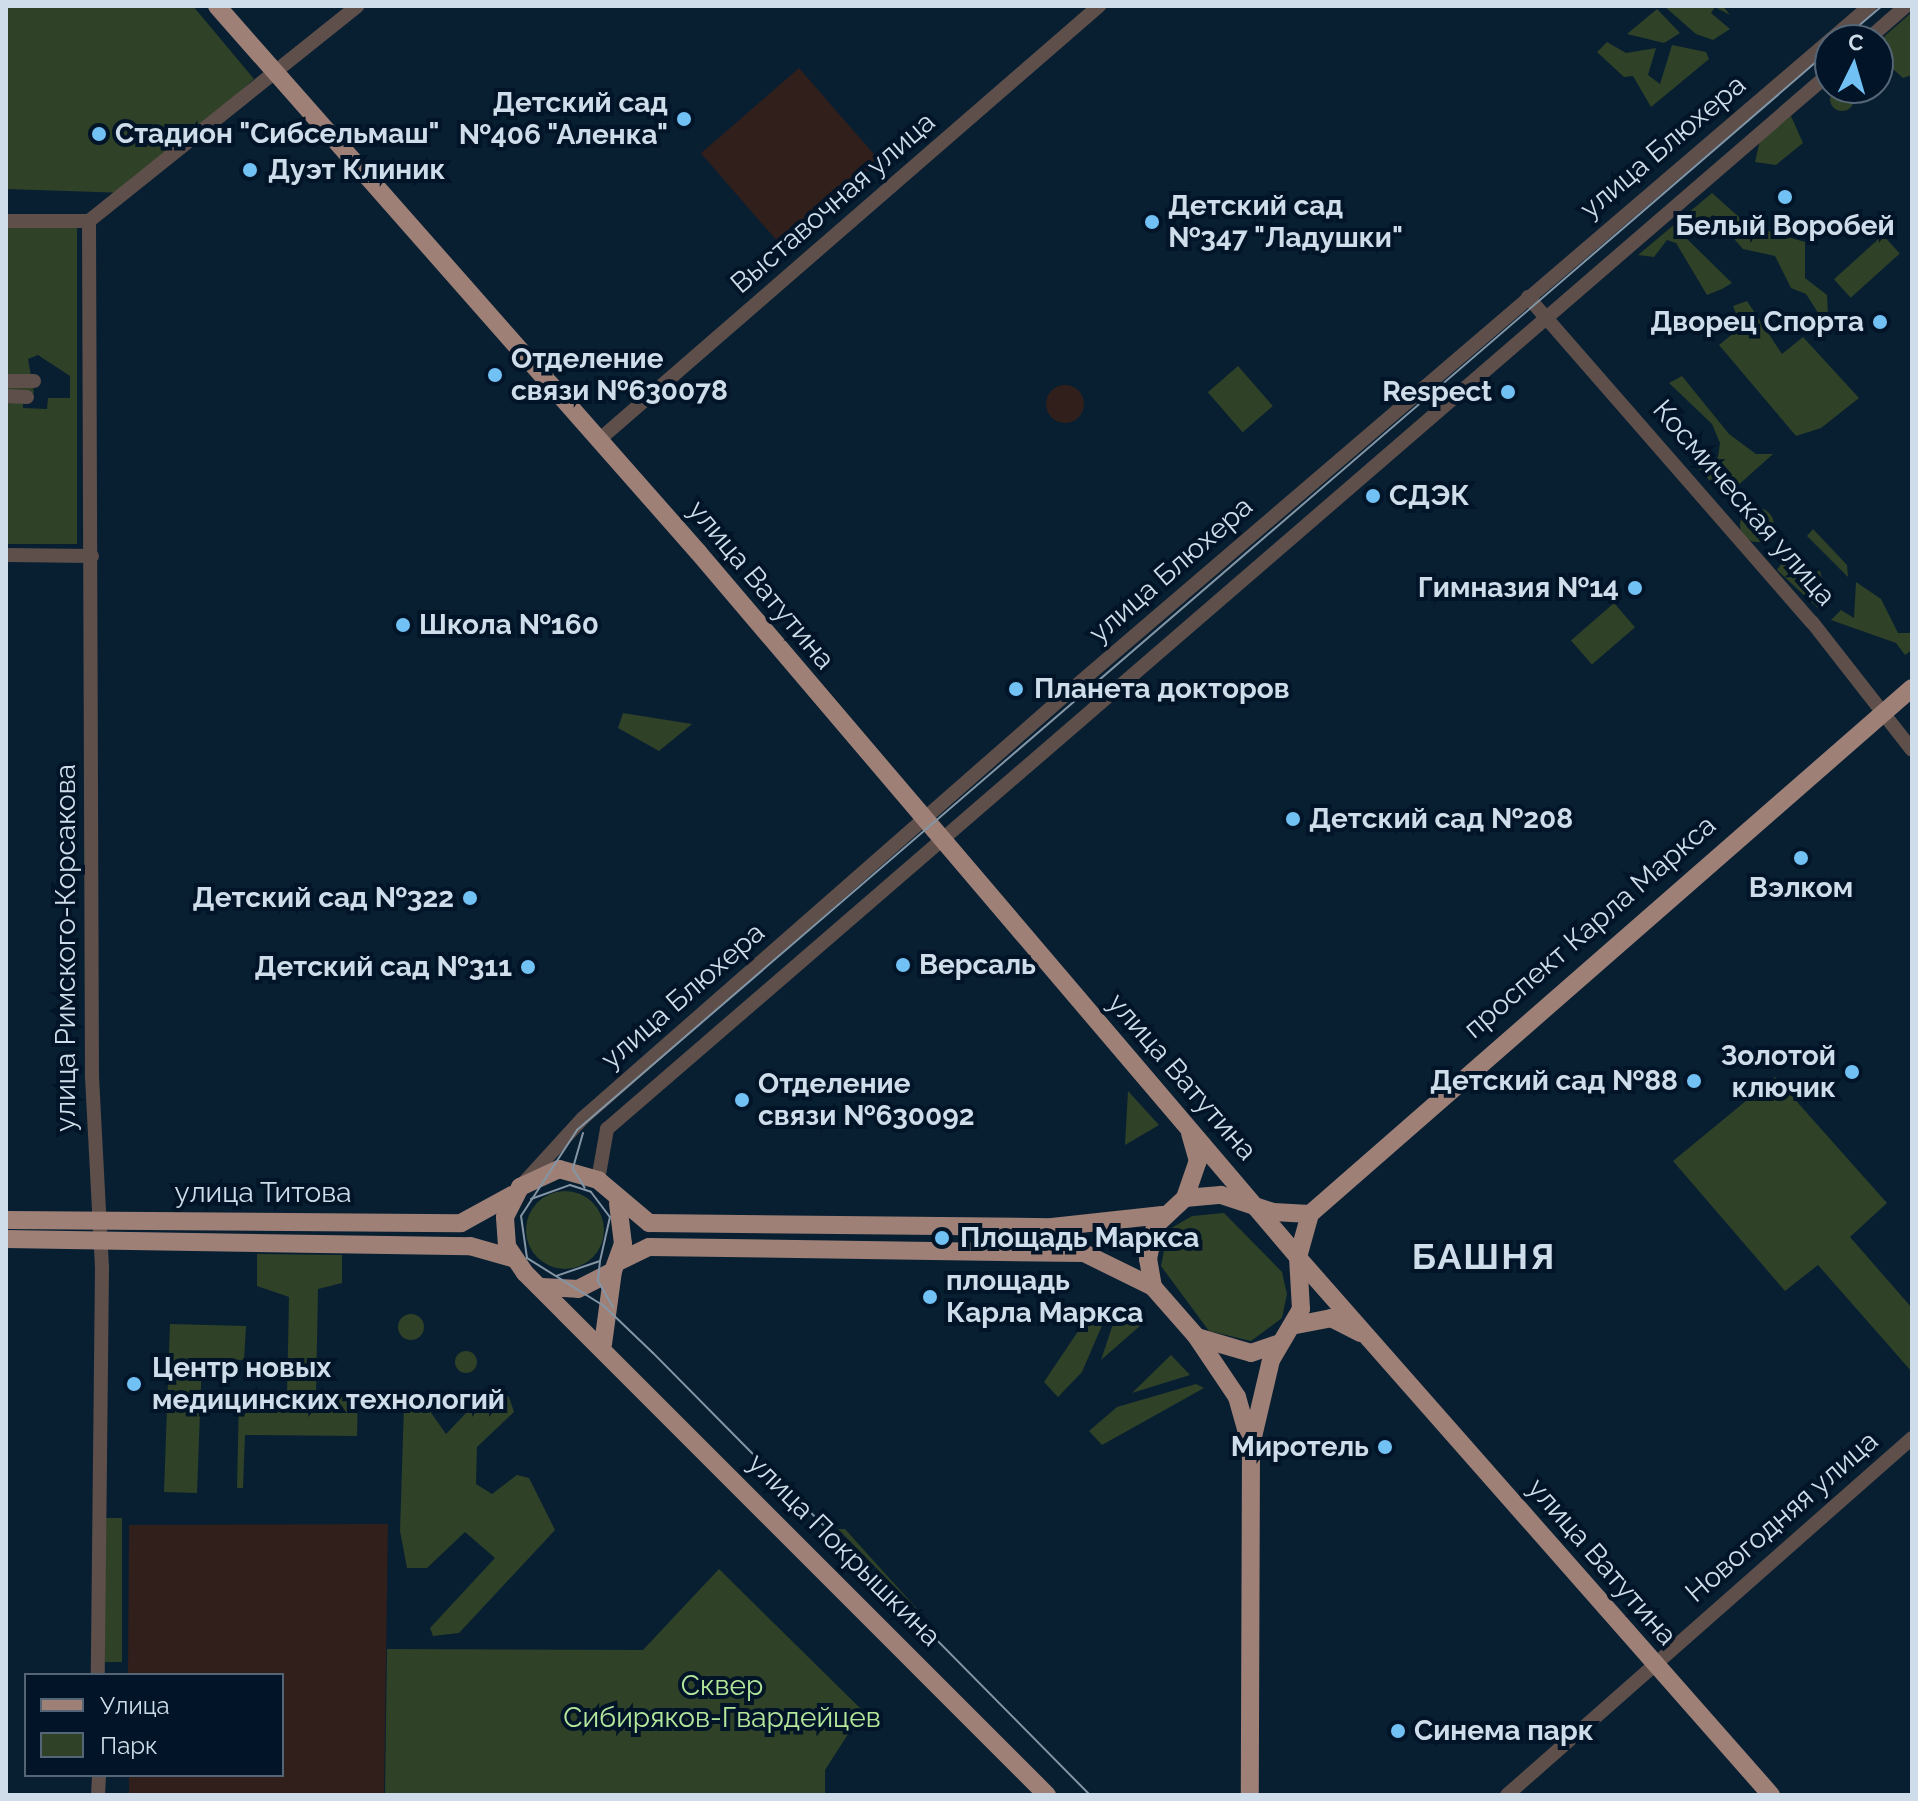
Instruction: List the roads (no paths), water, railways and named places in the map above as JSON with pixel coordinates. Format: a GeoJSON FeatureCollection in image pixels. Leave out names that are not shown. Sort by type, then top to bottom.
{"type":"FeatureCollection","features":[{"type":"Feature","properties":{"kind":"main road","name":"улица Ватутина"},"geometry":{"type":"LineString","coordinates":[[217,6],[600,439],[921,821],[1257,1206]]}},
{"type":"Feature","properties":{"kind":"main road","name":"проспект Карла Маркса"},"geometry":{"type":"LineString","coordinates":[[1310,1214],[1912,688]]}},
{"type":"Feature","properties":{"kind":"main road"},"geometry":{"type":"LineString","coordinates":[[1185,1198],[1198,1161],[1186,1123]]}},
{"type":"Feature","properties":{"kind":"main road"},"geometry":{"type":"LineString","coordinates":[[1250,1795],[1251,1445],[1280,1343],[1296,1325],[1304,1294],[1298,1257],[1310,1214],[1257,1206],[1221,1195],[1185,1198],[1162,1215],[1052,1227],[649,1223],[617,1200],[598,1180],[559,1169],[516,1191],[504,1231],[512,1258],[542,1287],[578,1289],[616,1266],[658,1247],[1073,1253],[1111,1261],[1153,1287],[1196,1336],[1237,1397],[1251,1445]]}},
{"type":"Feature","properties":{"kind":"main road","name":"улица Титова"},"geometry":{"type":"LineString","coordinates":[[6,1220],[461,1223],[516,1191]]}},
{"type":"Feature","properties":{"kind":"main road"},"geometry":{"type":"LineString","coordinates":[[603,1344],[624,1223],[617,1200]]}},
{"type":"Feature","properties":{"kind":"main road"},"geometry":{"type":"LineString","coordinates":[[1257,1206],[1298,1257]]}},
{"type":"Feature","properties":{"kind":"main road"},"geometry":{"type":"LineString","coordinates":[[1153,1287],[1148,1259],[1162,1215]]}},
{"type":"Feature","properties":{"kind":"main road","name":"улица Титова"},"geometry":{"type":"LineString","coordinates":[[6,1239],[470,1246],[512,1258]]}},
{"type":"Feature","properties":{"kind":"main road","name":"улица Ватутина"},"geometry":{"type":"LineString","coordinates":[[1298,1257],[1652,1664],[1771,1795]]}},
{"type":"Feature","properties":{"kind":"main road","name":"улица Покрышкина"},"geometry":{"type":"LineString","coordinates":[[542,1287],[603,1344],[1047,1795]]}},
{"type":"Feature","properties":{"kind":"main road"},"geometry":{"type":"LineString","coordinates":[[1296,1325],[1331,1318],[1367,1337]]}},
{"type":"Feature","properties":{"kind":"main road"},"geometry":{"type":"LineString","coordinates":[[1196,1336],[1251,1353],[1280,1343]]}},
{"type":"Feature","properties":{"kind":"street"},"geometry":{"type":"LineString","coordinates":[[6,221],[89,221],[277,74],[357,6]]}},
{"type":"Feature","properties":{"kind":"street","name":"Выставочная улица"},"geometry":{"type":"LineString","coordinates":[[600,439],[1099,6]]}},
{"type":"Feature","properties":{"kind":"street","name":"улица Блюхера"},"geometry":{"type":"LineString","coordinates":[[516,1191],[583,1118],[921,821],[1870,6]]}},
{"type":"Feature","properties":{"kind":"street"},"geometry":{"type":"LineString","coordinates":[[1885,24],[1906,6]]}},
{"type":"Feature","properties":{"kind":"street","name":"улица Блюхера"},"geometry":{"type":"LineString","coordinates":[[598,1180],[607,1129],[1814,87]]}},
{"type":"Feature","properties":{"kind":"street","name":"улица Римского-Корсакова"},"geometry":{"type":"LineString","coordinates":[[89,221],[98,1673]]}},
{"type":"Feature","properties":{"kind":"street","name":"Космическая улица"},"geometry":{"type":"LineString","coordinates":[[1528,297],[1885,712],[1912,750]]}},
{"type":"Feature","properties":{"kind":"street"},"geometry":{"type":"LineString","coordinates":[[6,381],[34,381]]}},
{"type":"Feature","properties":{"kind":"street"},"geometry":{"type":"LineString","coordinates":[[6,396],[27,397]]}},
{"type":"Feature","properties":{"kind":"street"},"geometry":{"type":"LineString","coordinates":[[6,555],[92,556]]}},
{"type":"Feature","properties":{"kind":"street","name":"Новогодняя улица"},"geometry":{"type":"LineString","coordinates":[[1507,1795],[1912,1438]]}},
{"type":"Feature","properties":{"kind":"tram line"},"geometry":{"type":"LineString","coordinates":[[1861,24],[1882,6]]}},
{"type":"Feature","properties":{"kind":"tram line"},"geometry":{"type":"LineString","coordinates":[[1090,1795],[604,1306],[527,1258],[521,1216],[577,1130],[1814,64]]}},
{"type":"Feature","properties":{"kind":"tram line"},"geometry":{"type":"LineString","coordinates":[[583,1133],[573,1169],[585,1188]]}},
{"type":"Feature","properties":{"kind":"tram line"},"geometry":{"type":"LineString","coordinates":[[531,1199],[570,1185],[591,1192],[610,1217],[600,1261],[556,1276]]}},
{"type":"Feature","properties":{"kind":"tram line"},"geometry":{"type":"LineString","coordinates":[[600,1261],[598,1281],[613,1307]]}},
{"type":"Feature","properties":{"kind":"place","name":"Детский сад №406 \"Аленка\""},"geometry":{"type":"Point","coordinates":[684,119]}},
{"type":"Feature","properties":{"kind":"place","name":"Стадион \"Сибсельмаш\""},"geometry":{"type":"Point","coordinates":[99,134]}},
{"type":"Feature","properties":{"kind":"place","name":"Дуэт Клиник"},"geometry":{"type":"Point","coordinates":[250,170]}},
{"type":"Feature","properties":{"kind":"place","name":"Белый Воробей"},"geometry":{"type":"Point","coordinates":[1785,197]}},
{"type":"Feature","properties":{"kind":"place","name":"Детский сад №347 \"Ладушки\""},"geometry":{"type":"Point","coordinates":[1152,222]}},
{"type":"Feature","properties":{"kind":"place","name":"Дворец Спорта"},"geometry":{"type":"Point","coordinates":[1880,322]}},
{"type":"Feature","properties":{"kind":"place","name":"Отделение связи №630078"},"geometry":{"type":"Point","coordinates":[495,375]}},
{"type":"Feature","properties":{"kind":"place","name":"Respect"},"geometry":{"type":"Point","coordinates":[1508,392]}},
{"type":"Feature","properties":{"kind":"place","name":"СДЭК"},"geometry":{"type":"Point","coordinates":[1373,496]}},
{"type":"Feature","properties":{"kind":"place","name":"Гимназия №14"},"geometry":{"type":"Point","coordinates":[1635,588]}},
{"type":"Feature","properties":{"kind":"place","name":"Школа №160"},"geometry":{"type":"Point","coordinates":[403,625]}},
{"type":"Feature","properties":{"kind":"place","name":"Планета докторов"},"geometry":{"type":"Point","coordinates":[1016,689]}},
{"type":"Feature","properties":{"kind":"place","name":"Детский сад №208"},"geometry":{"type":"Point","coordinates":[1293,819]}},
{"type":"Feature","properties":{"kind":"place","name":"Вэлком"},"geometry":{"type":"Point","coordinates":[1801,858]}},
{"type":"Feature","properties":{"kind":"place","name":"Детский сад №322"},"geometry":{"type":"Point","coordinates":[470,898]}},
{"type":"Feature","properties":{"kind":"place","name":"Версаль"},"geometry":{"type":"Point","coordinates":[903,965]}},
{"type":"Feature","properties":{"kind":"place","name":"Детский сад №311"},"geometry":{"type":"Point","coordinates":[528,967]}},
{"type":"Feature","properties":{"kind":"place","name":"Золотой ключик"},"geometry":{"type":"Point","coordinates":[1852,1072]}},
{"type":"Feature","properties":{"kind":"place","name":"Детский сад №88"},"geometry":{"type":"Point","coordinates":[1694,1081]}},
{"type":"Feature","properties":{"kind":"place","name":"Отделение связи №630092"},"geometry":{"type":"Point","coordinates":[742,1100]}},
{"type":"Feature","properties":{"kind":"place","name":"Площадь Маркса"},"geometry":{"type":"Point","coordinates":[942,1238]}},
{"type":"Feature","properties":{"kind":"place","name":"площадь Карла Маркса"},"geometry":{"type":"Point","coordinates":[930,1297]}},
{"type":"Feature","properties":{"kind":"place","name":"Центр новых медицинских технологий"},"geometry":{"type":"Point","coordinates":[134,1384]}},
{"type":"Feature","properties":{"kind":"place","name":"Миротель"},"geometry":{"type":"Point","coordinates":[1385,1447]}},
{"type":"Feature","properties":{"kind":"place","name":"Синема парк"},"geometry":{"type":"Point","coordinates":[1398,1731]}},
{"type":"Feature","properties":{"kind":"district","name":"БАШНЯ"},"geometry":{"type":"Point","coordinates":[1484,1257]}},
{"type":"Feature","properties":{"kind":"park label","name":"Сквер Сибиряков-Гвардейцев"},"geometry":{"type":"Point","coordinates":[722,1702]}}]}
